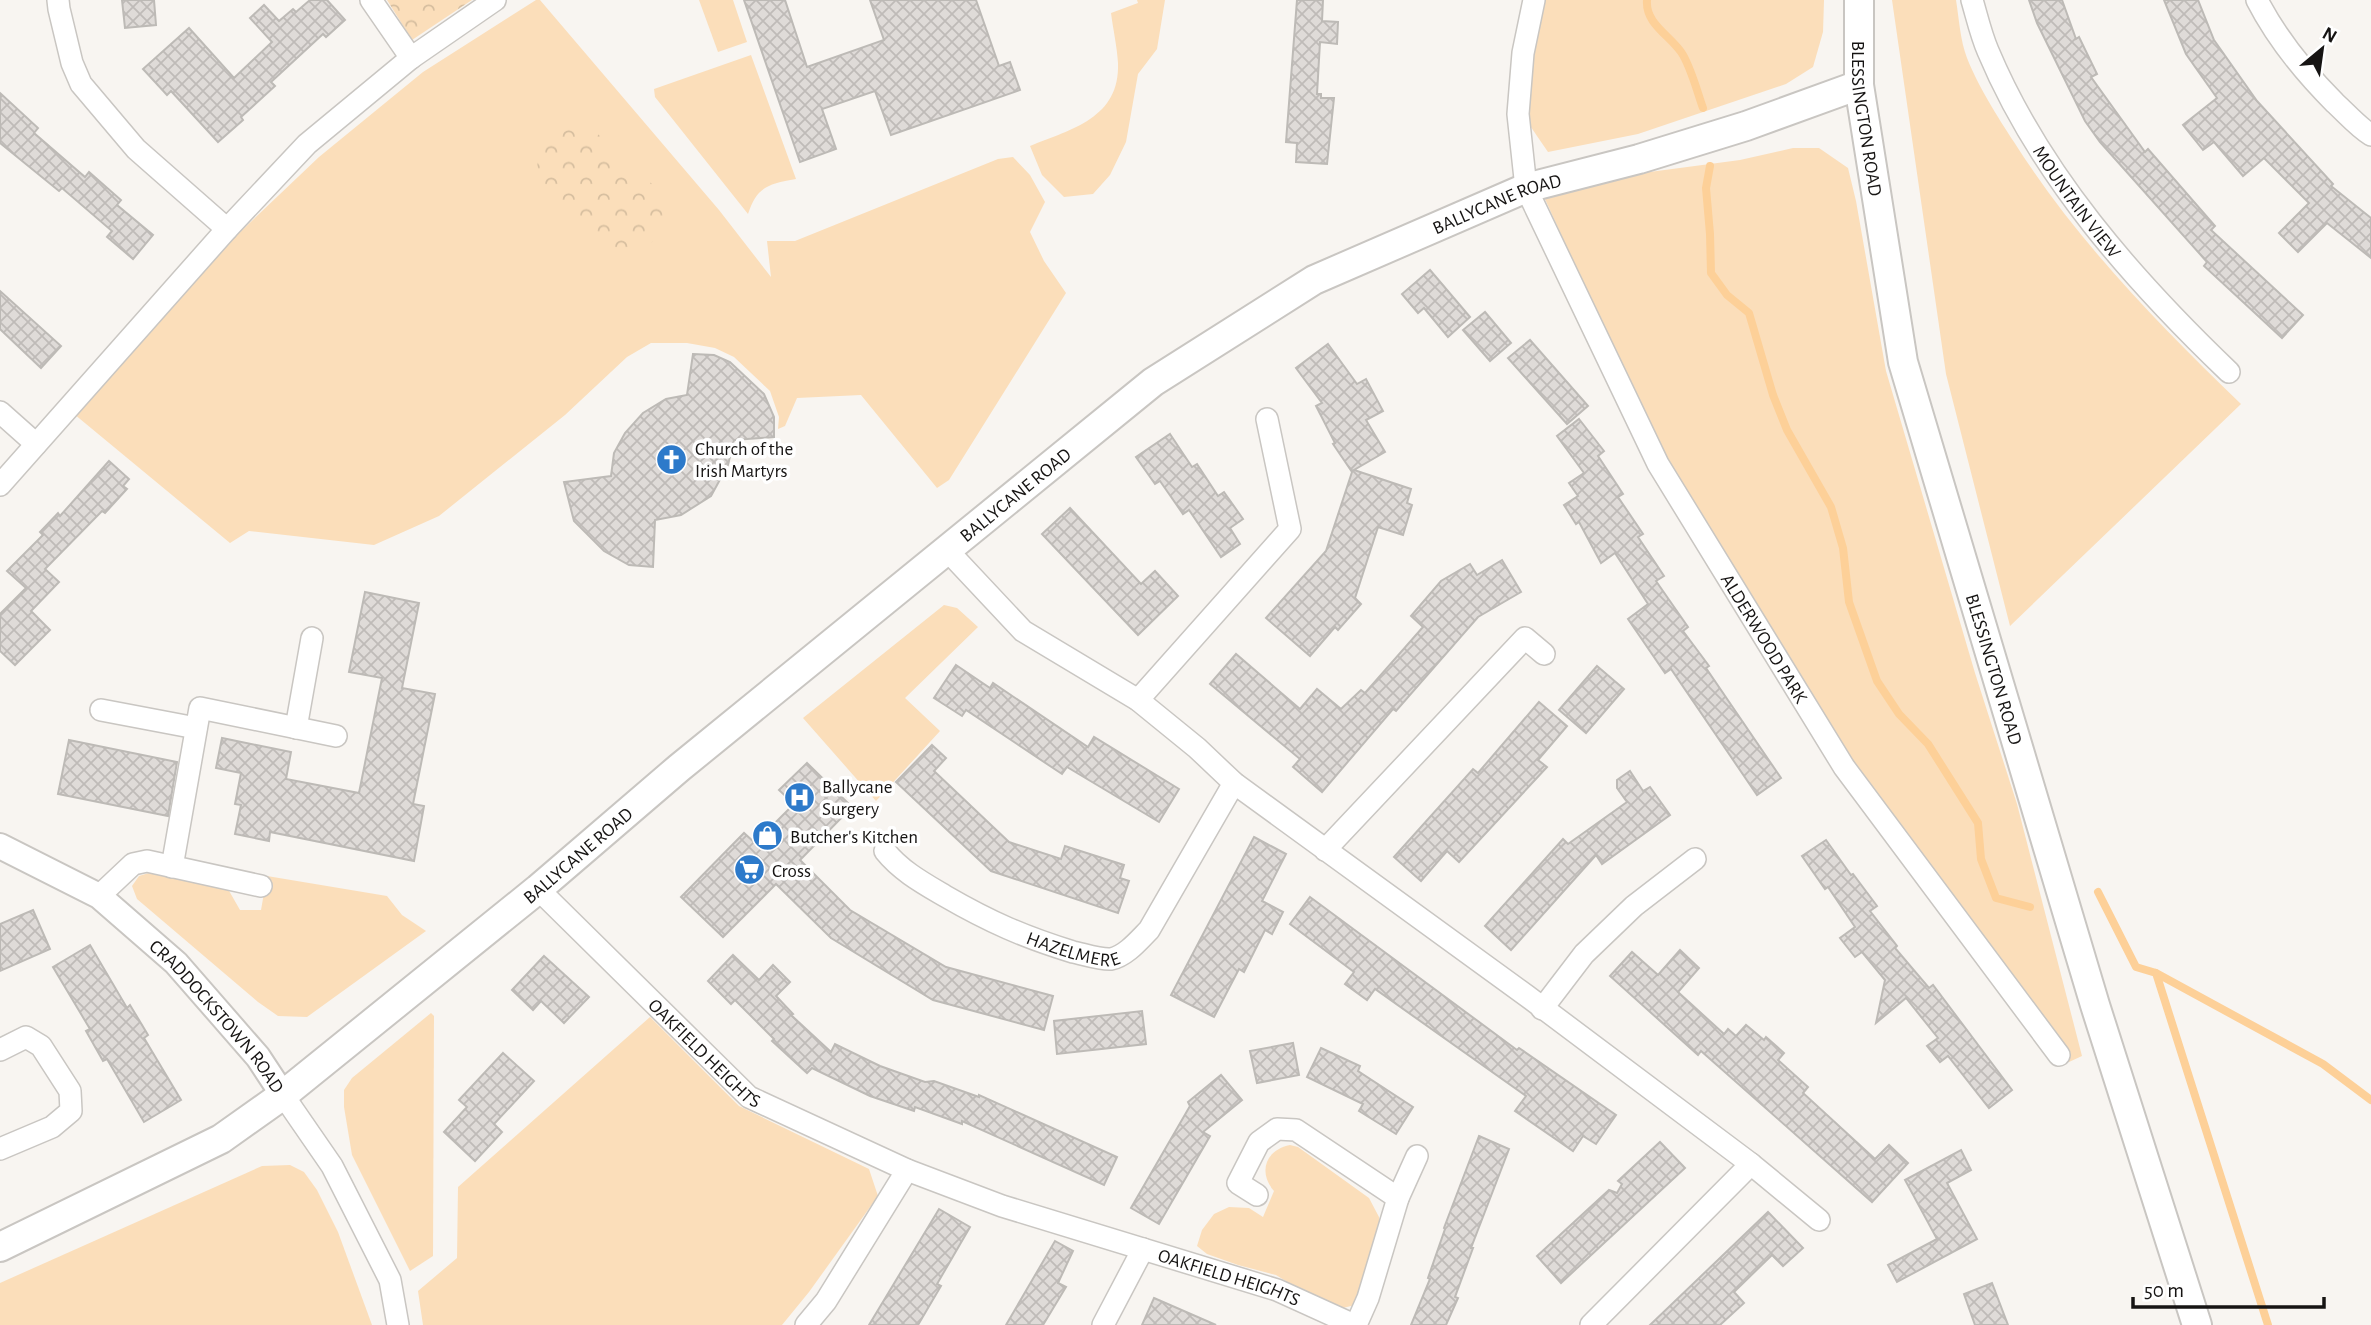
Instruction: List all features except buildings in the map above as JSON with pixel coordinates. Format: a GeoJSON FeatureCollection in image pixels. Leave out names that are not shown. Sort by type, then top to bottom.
{"type":"FeatureCollection","features":[{"type":"Feature","properties":{"kind":"main road","name":"BLESSINGTON ROAD"},"geometry":{"type":"LineString","coordinates":[[1859,0],[1858,85],[1903,362],[2028,787],[2197,1325]]}},
{"type":"Feature","properties":{"kind":"main road","name":"BALLYCANE ROAD"},"geometry":{"type":"LineString","coordinates":[[1,1246],[220,1139],[283,1095],[538,889],[678,768],[1153,382],[1314,280],[1526,188],[1639,159],[1732,130],[1858,85]]}},
{"type":"Feature","properties":{"kind":"street"},"geometry":{"type":"LineString","coordinates":[[58,0],[72,63],[81,84],[136,149],[227,229]]}},
{"type":"Feature","properties":{"kind":"street"},"geometry":{"type":"LineString","coordinates":[[371,0],[411,58]]}},
{"type":"Feature","properties":{"kind":"street"},"geometry":{"type":"LineString","coordinates":[[0,485],[227,229],[307,144],[411,58],[495,0]]}},
{"type":"Feature","properties":{"kind":"street","name":"ALDERWOOD PARK"},"geometry":{"type":"LineString","coordinates":[[1534,0],[1523,53],[1518,114],[1526,188],[1658,464],[1844,767],[2059,1055]]}},
{"type":"Feature","properties":{"kind":"street","name":"MOUNTAIN VIEW"},"geometry":{"type":"LineString","coordinates":[[1972,0],[1987,49],[2018,115],[2059,177],[2112,247],[2174,320],[2229,372]]}},
{"type":"Feature","properties":{"kind":"street"},"geometry":{"type":"LineString","coordinates":[[2257,0],[2272,29],[2311,79],[2371,135]]}},
{"type":"Feature","properties":{"kind":"street"},"geometry":{"type":"LineString","coordinates":[[0,412],[36,444]]}},
{"type":"Feature","properties":{"kind":"street"},"geometry":{"type":"LineString","coordinates":[[1138,700],[1290,529],[1267,419]]}},
{"type":"Feature","properties":{"kind":"street"},"geometry":{"type":"LineString","coordinates":[[946,549],[1023,631],[1138,700],[1197,747],[1234,783],[1751,1164],[1819,1220]]}},
{"type":"Feature","properties":{"kind":"street"},"geometry":{"type":"LineString","coordinates":[[296,728],[312,638]]}},
{"type":"Feature","properties":{"kind":"street"},"geometry":{"type":"LineString","coordinates":[[1325,850],[1525,638],[1544,654]]}},
{"type":"Feature","properties":{"kind":"street"},"geometry":{"type":"LineString","coordinates":[[173,867],[200,708],[336,736]]}},
{"type":"Feature","properties":{"kind":"street"},"geometry":{"type":"LineString","coordinates":[[101,710],[196,728]]}},
{"type":"Feature","properties":{"kind":"street","name":"HAZELMERE"},"geometry":{"type":"LineString","coordinates":[[885,851],[895,864],[926,885],[990,922],[1036,941],[1081,954],[1111,959],[1133,947],[1149,930],[1234,783]]}},
{"type":"Feature","properties":{"kind":"street","name":"CRADDOCKSTOWN ROAD"},"geometry":{"type":"LineString","coordinates":[[0,846],[99,896],[176,963],[258,1057],[332,1166],[390,1280],[398,1325]]}},
{"type":"Feature","properties":{"kind":"street"},"geometry":{"type":"LineString","coordinates":[[1542,1009],[1584,954],[1634,906],[1695,859]]}},
{"type":"Feature","properties":{"kind":"street"},"geometry":{"type":"LineString","coordinates":[[99,896],[133,864],[147,861],[261,886]]}},
{"type":"Feature","properties":{"kind":"street","name":"OAKFIELD HEIGHTS"},"geometry":{"type":"LineString","coordinates":[[538,889],[748,1097],[907,1170],[1002,1206],[1277,1290],[1355,1325],[1368,1298],[1398,1198],[1417,1156]]}},
{"type":"Feature","properties":{"kind":"street"},"geometry":{"type":"LineString","coordinates":[[0,1050],[26,1037],[41,1046],[70,1091],[71,1111],[52,1127],[0,1149]]}},
{"type":"Feature","properties":{"kind":"street"},"geometry":{"type":"LineString","coordinates":[[1257,1195],[1238,1183],[1259,1142],[1277,1129],[1296,1130],[1398,1198]]}},
{"type":"Feature","properties":{"kind":"street"},"geometry":{"type":"LineString","coordinates":[[1591,1325],[1751,1164]]}},
{"type":"Feature","properties":{"kind":"street"},"geometry":{"type":"LineString","coordinates":[[806,1325],[827,1301],[907,1170]]}},
{"type":"Feature","properties":{"kind":"street","name":"OAKFIELD HEIGHTS"},"geometry":{"type":"LineString","coordinates":[[1103,1325],[1143,1249]]}},
{"type":"Feature","properties":{"kind":"green space"},"geometry":{"type":"Polygon","coordinates":[[[387,0],[472,0],[412,40],[387,0]]]}},
{"type":"Feature","properties":{"kind":"green space"},"geometry":{"type":"Polygon","coordinates":[[[540,0],[719,210],[771,277],[767,241],[795,241],[998,159],[1013,157],[1030,175],[1045,202],[1030,232],[1044,261],[1066,293],[949,480],[937,488],[861,395],[797,398],[785,426],[778,429],[779,417],[770,391],[734,357],[715,348],[687,343],[651,343],[627,357],[565,415],[439,516],[374,545],[249,531],[230,543],[74,414],[236,236],[319,157],[423,72],[540,0]]]}},
{"type":"Feature","properties":{"kind":"green space"},"geometry":{"type":"Polygon","coordinates":[[[699,0],[733,0],[747,42],[718,52],[699,0]]]}},
{"type":"Feature","properties":{"kind":"green space"},"geometry":{"type":"Polygon","coordinates":[[[1137,0],[1165,0],[1157,49],[1138,74],[1126,142],[1110,175],[1093,194],[1064,197],[1042,175],[1030,146],[1077,127],[1102,109],[1111,97],[1117,82],[1118,63],[1111,13],[1138,3],[1137,0]]]}},
{"type":"Feature","properties":{"kind":"green space"},"geometry":{"type":"Polygon","coordinates":[[[1538,0],[1824,0],[1823,32],[1813,67],[1786,84],[1638,134],[1548,152],[1522,114],[1538,0]]]}},
{"type":"Feature","properties":{"kind":"green space"},"geometry":{"type":"Polygon","coordinates":[[[1892,0],[1956,0],[1963,44],[1971,68],[1995,112],[2038,178],[2120,280],[2241,404],[2010,626],[1946,374],[1892,0]]]}},
{"type":"Feature","properties":{"kind":"green space"},"geometry":{"type":"Polygon","coordinates":[[[751,55],[796,179],[765,188],[756,197],[748,214],[655,97],[654,89],[751,55]]]}},
{"type":"Feature","properties":{"kind":"green space"},"geometry":{"type":"Polygon","coordinates":[[[581,126],[607,142],[621,169],[655,186],[669,204],[670,215],[657,238],[622,256],[591,242],[582,230],[579,211],[551,200],[544,194],[541,186],[538,162],[543,145],[562,130],[581,126]]]}},
{"type":"Feature","properties":{"kind":"green space"},"geometry":{"type":"Polygon","coordinates":[[[1793,148],[1819,148],[1848,168],[1886,371],[1975,673],[2017,804],[2082,1056],[2069,1062],[1849,762],[1663,461],[1545,199],[1642,173],[1740,160],[1793,148]]]}},
{"type":"Feature","properties":{"kind":"green space"},"geometry":{"type":"Polygon","coordinates":[[[944,605],[957,608],[978,627],[905,698],[940,731],[876,801],[803,718],[944,605]]]}},
{"type":"Feature","properties":{"kind":"green space"},"geometry":{"type":"Polygon","coordinates":[[[152,872],[228,889],[240,910],[261,910],[267,876],[387,896],[402,915],[426,931],[307,1017],[278,1016],[137,899],[132,886],[139,876],[152,872]]]}},
{"type":"Feature","properties":{"kind":"green space"},"geometry":{"type":"Polygon","coordinates":[[[431,1013],[434,1016],[433,1256],[410,1271],[352,1155],[344,1090],[352,1078],[431,1013]]]}},
{"type":"Feature","properties":{"kind":"green space"},"geometry":{"type":"Polygon","coordinates":[[[650,1017],[739,1106],[869,1169],[878,1196],[809,1292],[782,1325],[423,1325],[418,1291],[457,1258],[458,1187],[650,1017]]]}},
{"type":"Feature","properties":{"kind":"green space"},"geometry":{"type":"Polygon","coordinates":[[[1290,1145],[1298,1147],[1369,1198],[1379,1217],[1381,1229],[1355,1305],[1339,1309],[1313,1298],[1276,1275],[1207,1254],[1197,1246],[1202,1230],[1214,1214],[1229,1207],[1249,1208],[1263,1217],[1274,1191],[1266,1177],[1267,1163],[1275,1152],[1290,1145]]]}},
{"type":"Feature","properties":{"kind":"green space"},"geometry":{"type":"Polygon","coordinates":[[[290,1165],[304,1172],[317,1190],[338,1232],[372,1325],[0,1325],[0,1283],[262,1166],[290,1165]]]}},
{"type":"Feature","properties":{"kind":"waterway"},"geometry":{"type":"LineString","coordinates":[[1647,0],[1650,16],[1683,55],[1703,108]]}},
{"type":"Feature","properties":{"kind":"waterway"},"geometry":{"type":"LineString","coordinates":[[1710,166],[1706,188],[1711,273],[1727,295],[1749,313],[1773,395],[1787,430],[1831,507],[1843,548],[1849,602],[1877,681],[1899,714],[1928,744],[1978,823],[1981,859],[1996,898],[2030,907]]}},
{"type":"Feature","properties":{"kind":"waterway"},"geometry":{"type":"LineString","coordinates":[[2098,892],[2136,967],[2156,973],[2268,1325]]}},
{"type":"Feature","properties":{"kind":"waterway"},"geometry":{"type":"LineString","coordinates":[[2156,973],[2323,1064],[2371,1100]]}},
{"type":"Feature","properties":{"kind":"place","name":"Church of the Irish Martyrs"},"geometry":{"type":"Point","coordinates":[672,459]}},
{"type":"Feature","properties":{"kind":"place","name":"Ballycane Surgery"},"geometry":{"type":"Point","coordinates":[799,797]}},
{"type":"Feature","properties":{"kind":"place","name":"Butcher's Kitchen"},"geometry":{"type":"Point","coordinates":[767,836]}},
{"type":"Feature","properties":{"kind":"place","name":"Cross"},"geometry":{"type":"Point","coordinates":[749,870]}}]}
